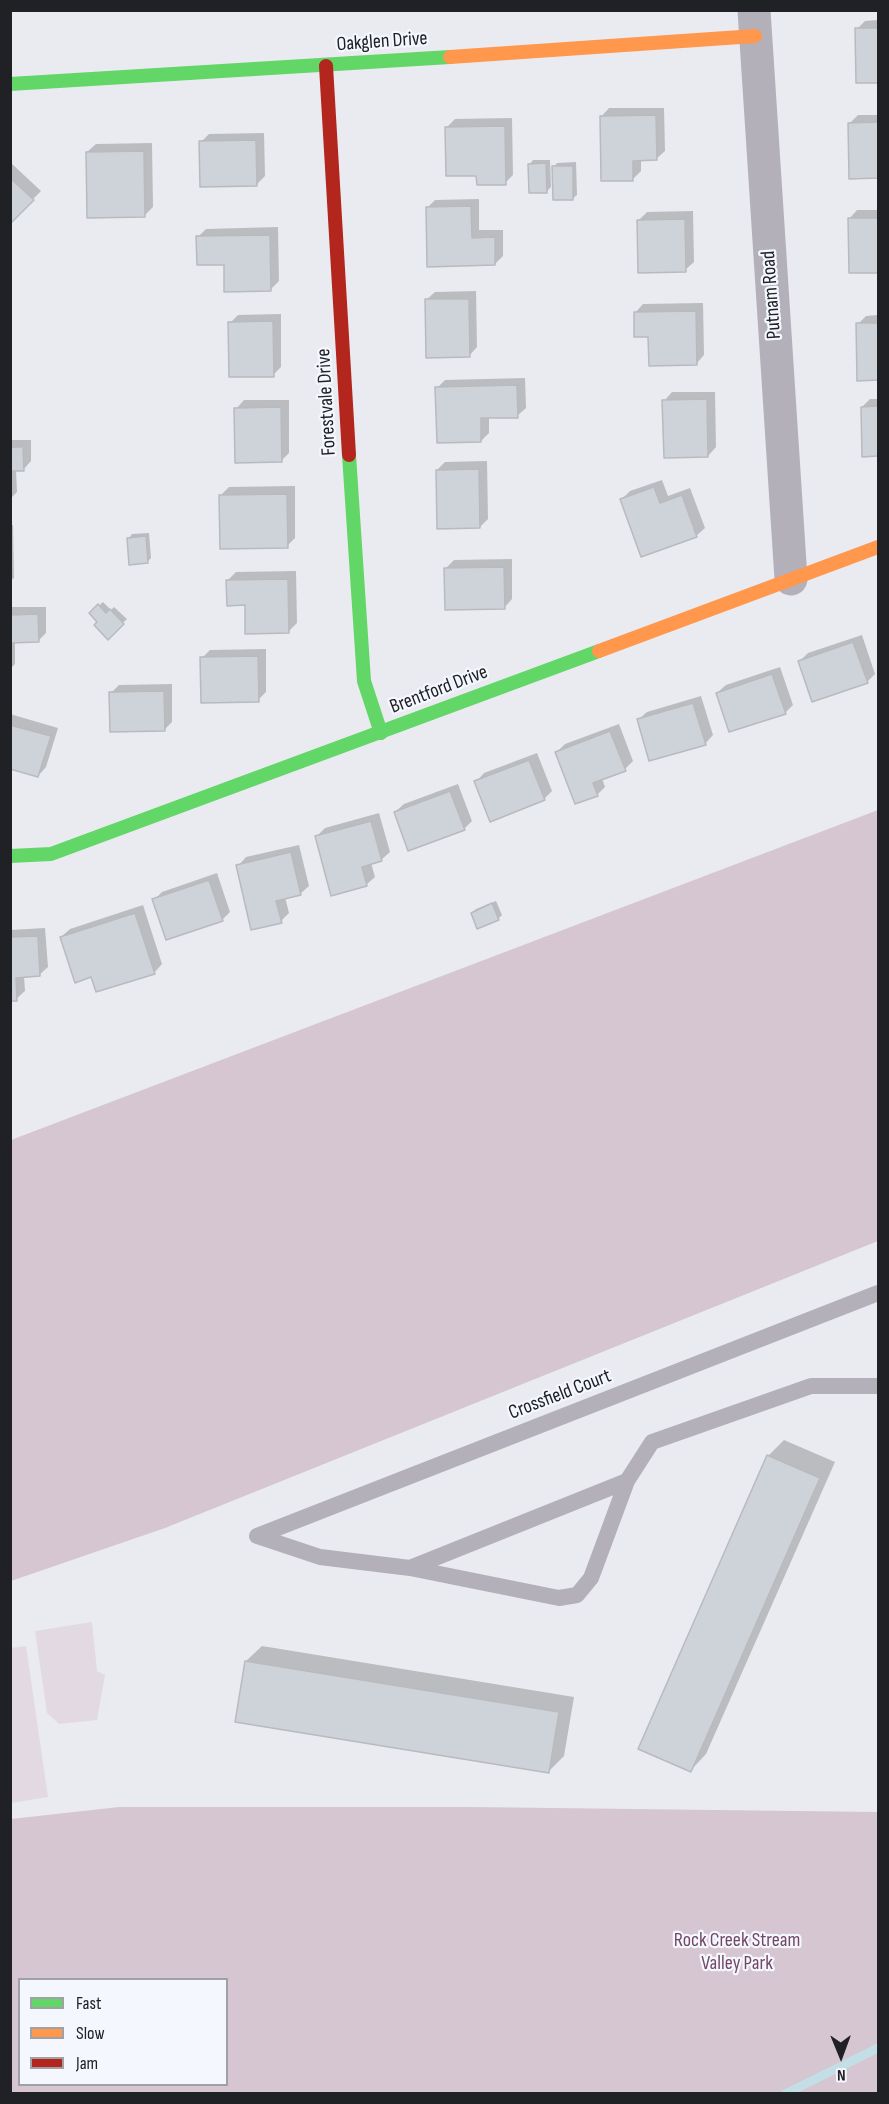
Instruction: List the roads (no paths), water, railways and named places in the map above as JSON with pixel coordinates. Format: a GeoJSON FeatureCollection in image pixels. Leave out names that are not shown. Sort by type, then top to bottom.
{"type":"FeatureCollection","features":[{"type":"Feature","properties":{"kind":"street","name":"Oakglen Drive"},"geometry":{"type":"LineString","coordinates":[[10,84],[326,66],[755,23]]}},
{"type":"Feature","properties":{"kind":"street","name":"Putnam Road"},"geometry":{"type":"LineString","coordinates":[[755,23],[791,579]]}},
{"type":"Feature","properties":{"kind":"street","name":"Forestvale Drive"},"geometry":{"type":"LineString","coordinates":[[326,66],[360,639],[364,681],[381,733]]}},
{"type":"Feature","properties":{"kind":"street","name":"Brentford Drive"},"geometry":{"type":"LineString","coordinates":[[10,856],[51,854],[879,547]]}},
{"type":"Feature","properties":{"kind":"lane","name":"Crossfield Court"},"geometry":{"type":"LineString","coordinates":[[410,1568],[320,1557],[258,1536],[879,1293]]}},
{"type":"Feature","properties":{"kind":"lane"},"geometry":{"type":"LineString","coordinates":[[410,1568],[559,1598],[577,1595],[591,1578],[627,1481],[652,1442],[811,1386],[879,1386]]}},
{"type":"Feature","properties":{"kind":"lane"},"geometry":{"type":"LineString","coordinates":[[410,1568],[627,1481]]}},
{"type":"Feature","properties":{"kind":"waterway"},"geometry":{"type":"LineString","coordinates":[[785,2094],[878,2048]]}},
{"type":"Feature","properties":{"kind":"park label","name":"Rock Creek Stream Valley Park"},"geometry":{"type":"Point","coordinates":[737,1952]}}]}
